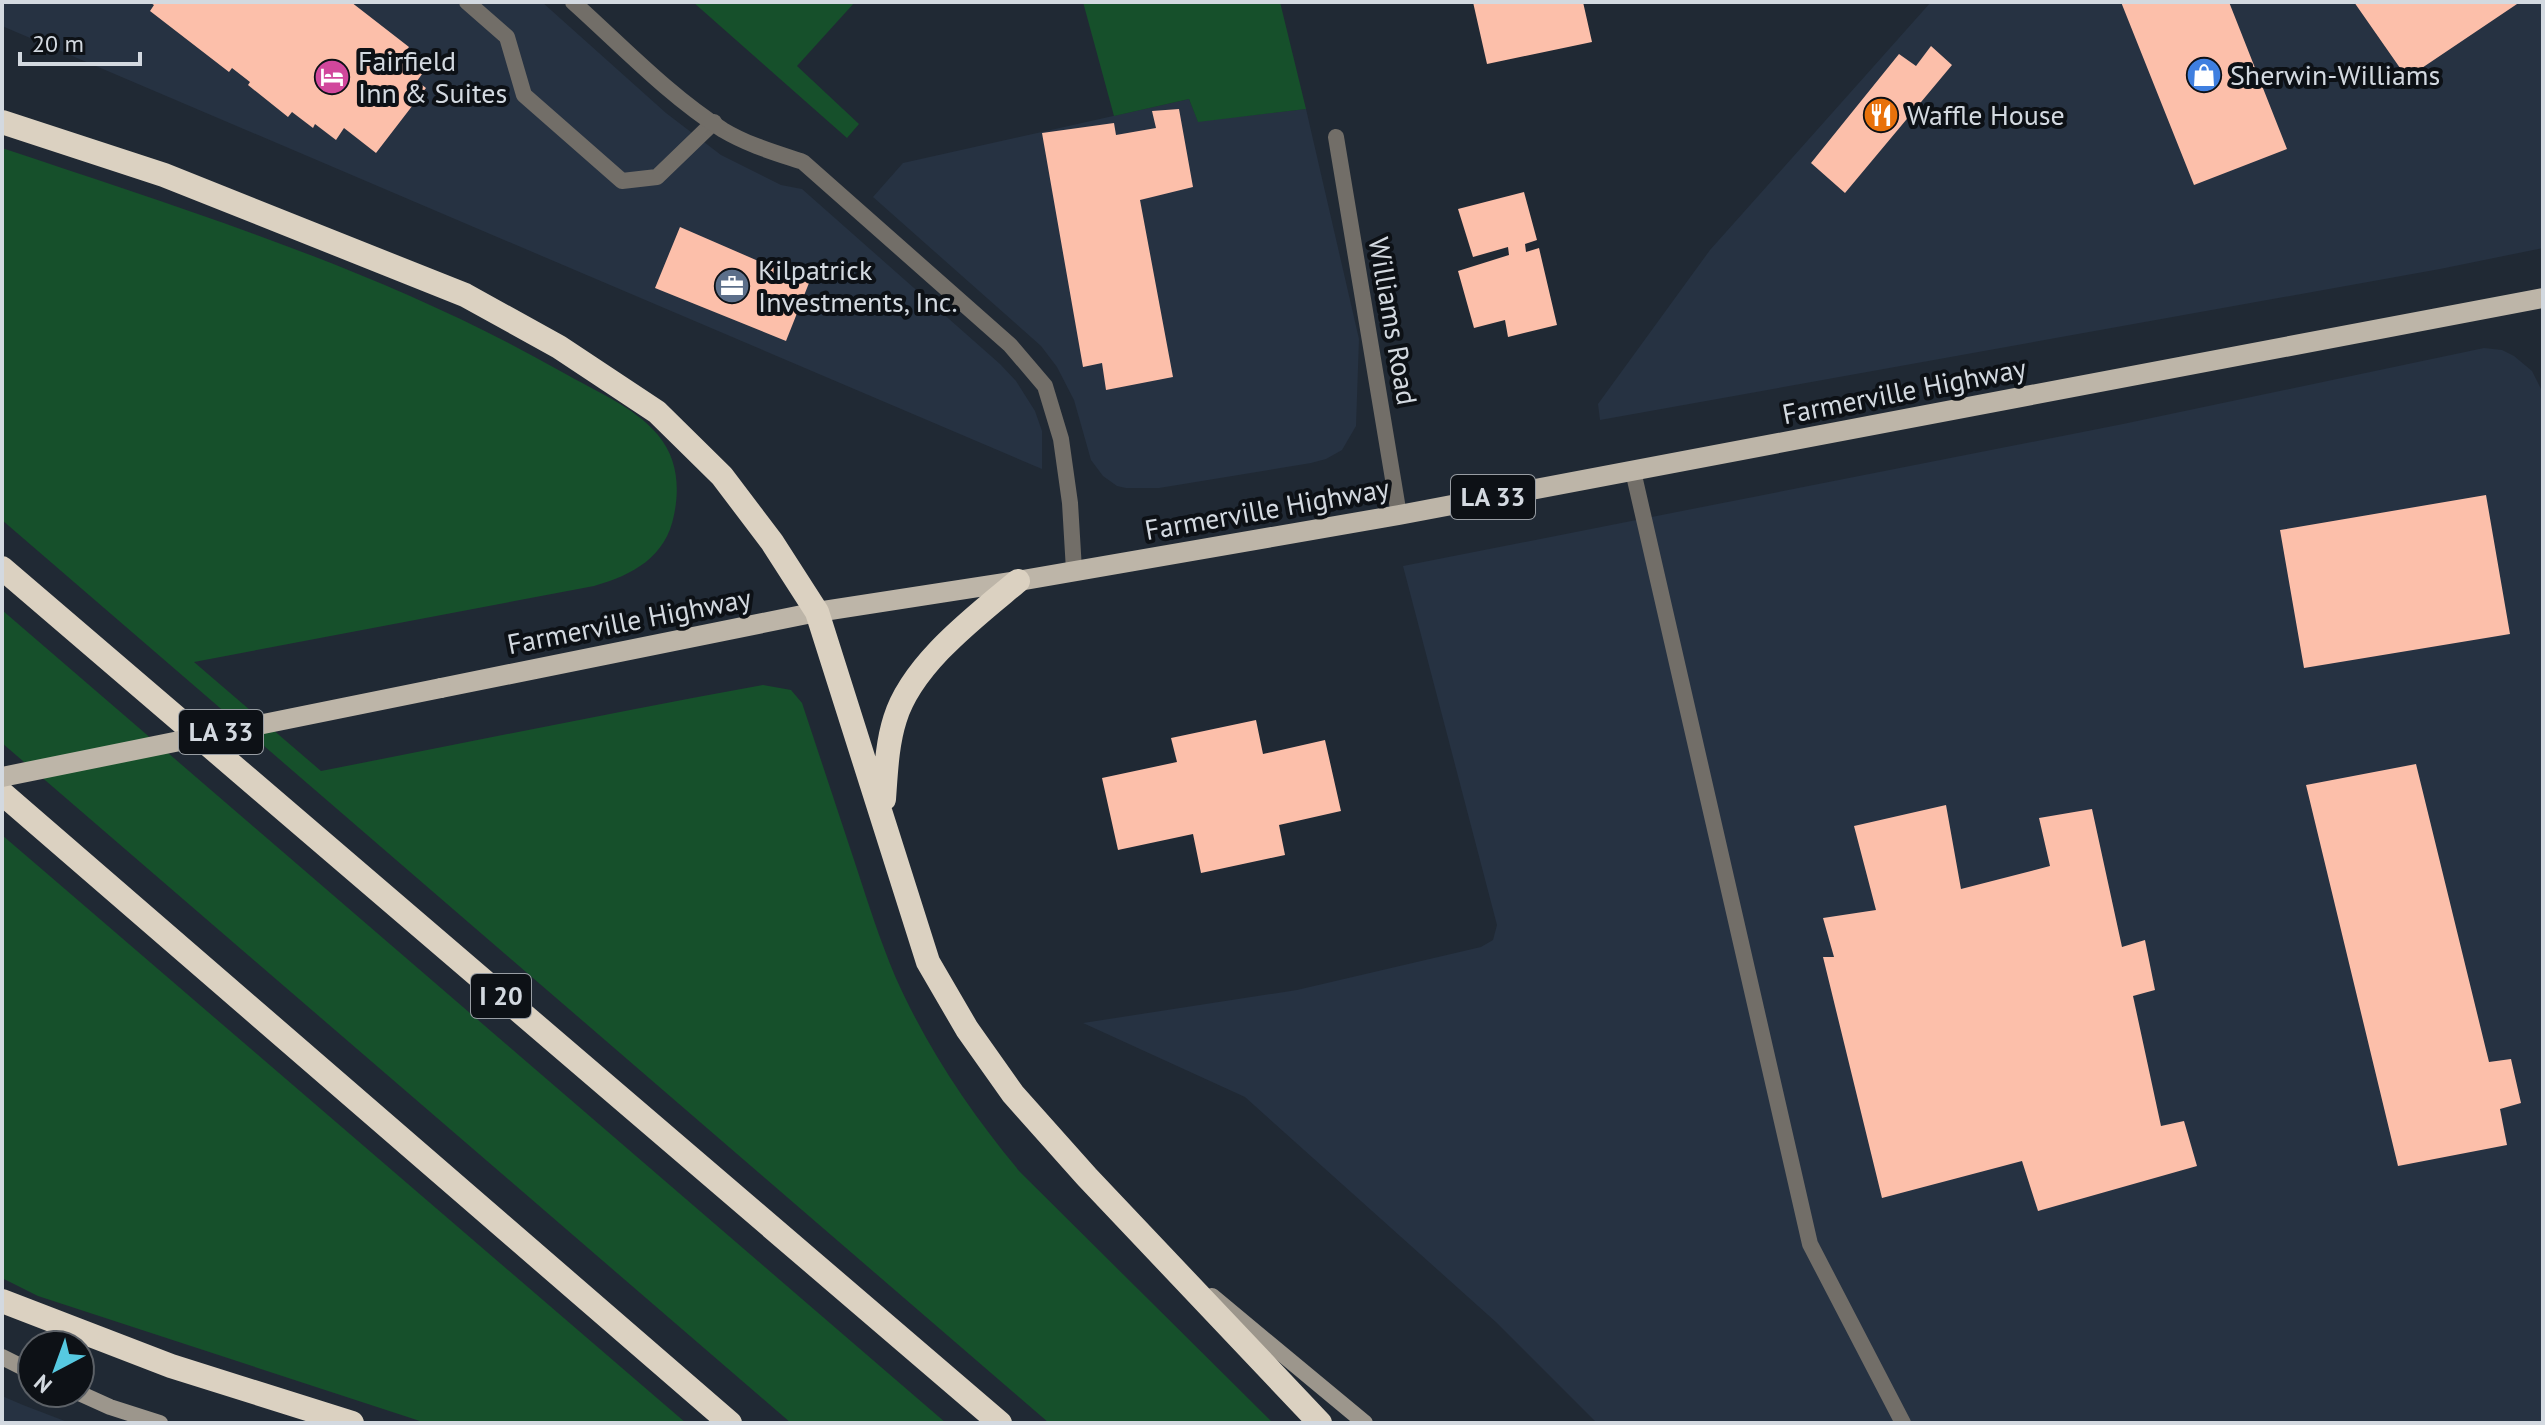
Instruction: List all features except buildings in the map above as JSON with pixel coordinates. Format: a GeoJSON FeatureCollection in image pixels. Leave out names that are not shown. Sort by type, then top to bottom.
{"type":"FeatureCollection","features":[{"type":"Feature","properties":{"kind":"highway"},"geometry":{"type":"LineString","coordinates":[[2,122],[164,175],[465,295],[559,347],[657,412],[722,476],[772,542],[817,612],[928,962],[967,1029],[1013,1094],[1087,1177],[1320,1423]]}},
{"type":"Feature","properties":{"kind":"highway","name":"I 20"},"geometry":{"type":"LineString","coordinates":[[2,568],[1000,1423]]}},
{"type":"Feature","properties":{"kind":"highway"},"geometry":{"type":"LineString","coordinates":[[883,817],[886,765],[895,717],[920,673],[959,631],[1018,581]]}},
{"type":"Feature","properties":{"kind":"highway"},"geometry":{"type":"LineString","coordinates":[[2,793],[730,1423]]}},
{"type":"Feature","properties":{"kind":"highway"},"geometry":{"type":"LineString","coordinates":[[2,1301],[171,1366],[352,1423]]}},
{"type":"Feature","properties":{"kind":"main road","name":"Farmerville Highway"},"geometry":{"type":"LineString","coordinates":[[2,777],[817,612],[1018,581],[1399,515],[2543,298]]}},
{"type":"Feature","properties":{"kind":"main road"},"geometry":{"type":"LineString","coordinates":[[1161,1253],[1365,1423]]}},
{"type":"Feature","properties":{"kind":"main road"},"geometry":{"type":"LineString","coordinates":[[96,1401],[160,1423]]}},
{"type":"Feature","properties":{"kind":"street"},"geometry":{"type":"LineString","coordinates":[[467,2],[507,37],[524,95],[622,181],[657,177],[714,122]]}},
{"type":"Feature","properties":{"kind":"street"},"geometry":{"type":"LineString","coordinates":[[573,2],[681,98],[714,122],[761,148],[803,162],[1010,345],[1045,386],[1061,439],[1070,503],[1074,570]]}},
{"type":"Feature","properties":{"kind":"street","name":"Williams Road"},"geometry":{"type":"LineString","coordinates":[[1336,137],[1399,515]]}},
{"type":"Feature","properties":{"kind":"street"},"geometry":{"type":"LineString","coordinates":[[1633,471],[1810,1244],[1903,1423]]}},
{"type":"Feature","properties":{"kind":"shaded area"},"geometry":{"type":"Polygon","coordinates":[[[2,2],[542,2],[666,113],[721,155],[781,185],[802,189],[1000,364],[1016,381],[1035,411],[1042,431],[1042,469],[2,26],[2,2]]]}},
{"type":"Feature","properties":{"kind":"shaded area"},"geometry":{"type":"Polygon","coordinates":[[[1931,2],[2543,2],[2543,248],[1600,420],[1598,404],[1710,250],[1931,2]]]}},
{"type":"Feature","properties":{"kind":"shaded area"},"geometry":{"type":"Polygon","coordinates":[[[1189,99],[1198,121],[1306,109],[1359,339],[1356,426],[1342,450],[1326,459],[1159,488],[1126,488],[1103,476],[1091,460],[1074,400],[1057,367],[1041,346],[873,197],[903,163],[1189,99]]]}},
{"type":"Feature","properties":{"kind":"shaded area"},"geometry":{"type":"Polygon","coordinates":[[[2484,348],[2502,350],[2514,356],[2532,371],[2543,393],[2543,1423],[1597,1423],[1497,1323],[1245,1097],[1083,1023],[1297,990],[1481,947],[1493,940],[1497,925],[1403,566],[2123,424],[2484,348]]]}},
{"type":"Feature","properties":{"kind":"shaded area"},"geometry":{"type":"Polygon","coordinates":[[[2,1396],[16,1402],[16,1409],[33,1409],[70,1423],[2,1423],[2,1396]]]}},
{"type":"Feature","properties":{"kind":"green space"},"geometry":{"type":"Polygon","coordinates":[[[693,2],[855,2],[797,66],[859,124],[847,138],[693,2]]]}},
{"type":"Feature","properties":{"kind":"green space"},"geometry":{"type":"Polygon","coordinates":[[[1083,2],[1280,2],[1306,109],[1198,122],[1189,99],[1114,116],[1083,2]]]}},
{"type":"Feature","properties":{"kind":"green space"},"geometry":{"type":"Polygon","coordinates":[[[2,148],[288,246],[358,274],[496,336],[613,400],[649,425],[664,444],[673,463],[677,483],[676,504],[664,542],[634,570],[594,586],[194,662],[321,771],[763,685],[791,690],[802,703],[895,976],[921,1029],[951,1078],[1020,1172],[1273,1423],[1049,1423],[2,520],[2,148]]]}},
{"type":"Feature","properties":{"kind":"green space"},"geometry":{"type":"Polygon","coordinates":[[[2,610],[946,1423],[791,1423],[2,743],[2,610]]]}},
{"type":"Feature","properties":{"kind":"green space"},"geometry":{"type":"Polygon","coordinates":[[[2,835],[686,1423],[426,1423],[38,1296],[2,1278],[2,835]]]}},
{"type":"Feature","properties":{"kind":"place","name":"Sherwin-Williams"},"geometry":{"type":"Point","coordinates":[2204,75]}},
{"type":"Feature","properties":{"kind":"place","name":"Fairfield Inn & Suites"},"geometry":{"type":"Point","coordinates":[332,77]}},
{"type":"Feature","properties":{"kind":"place","name":"Waffle House"},"geometry":{"type":"Point","coordinates":[1881,115]}},
{"type":"Feature","properties":{"kind":"place","name":"Kilpatrick Investments, Inc."},"geometry":{"type":"Point","coordinates":[732,286]}}]}
